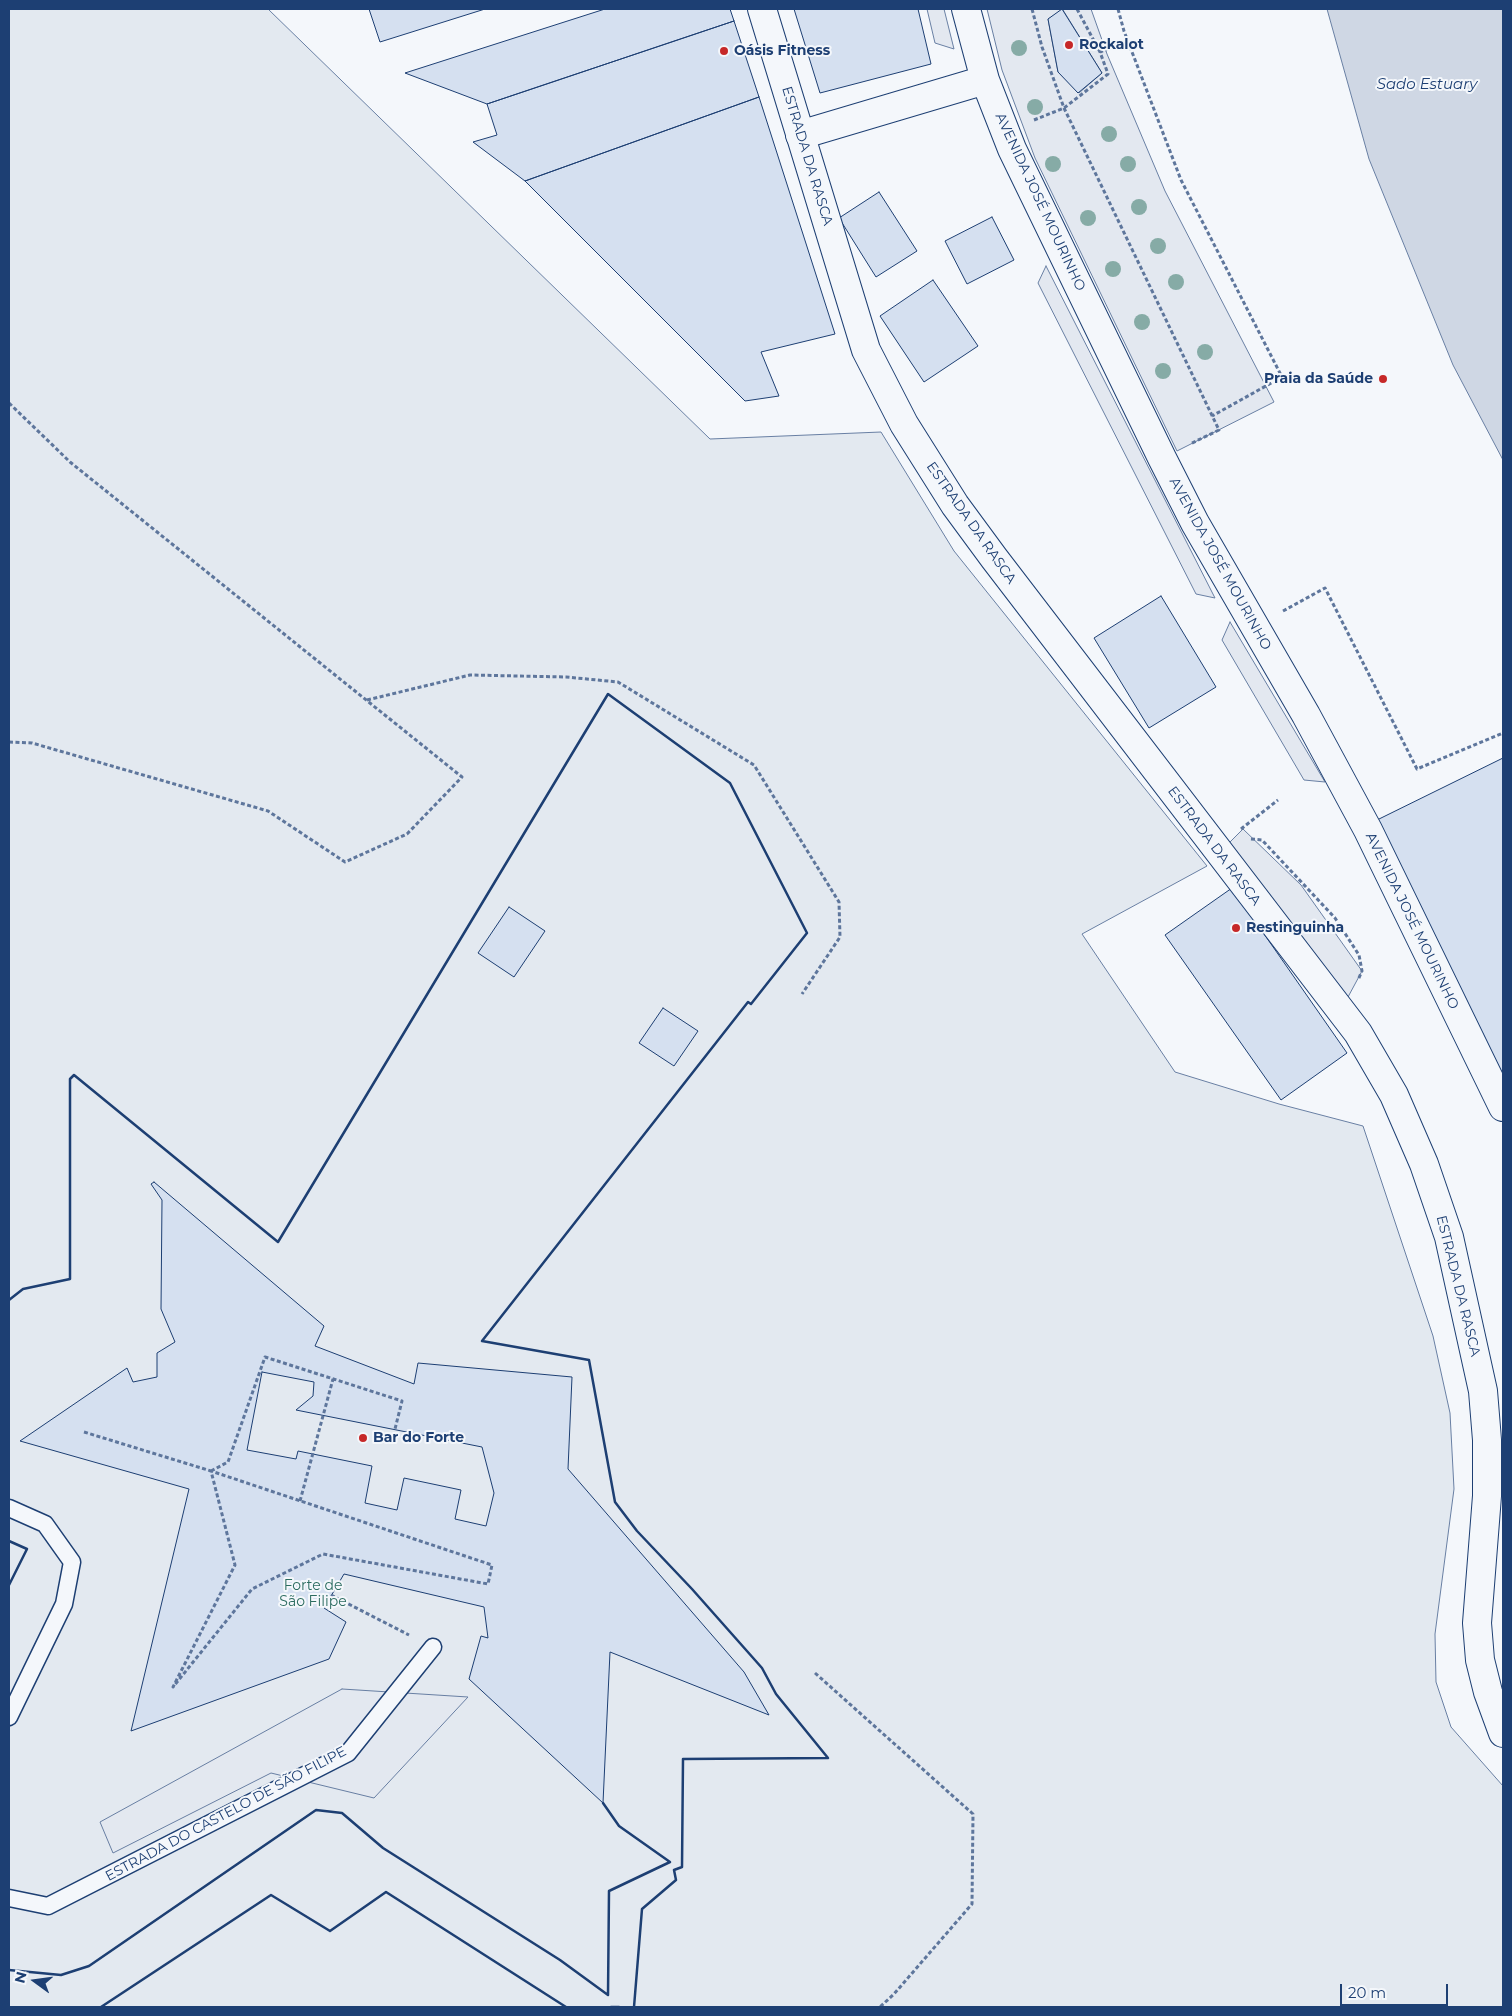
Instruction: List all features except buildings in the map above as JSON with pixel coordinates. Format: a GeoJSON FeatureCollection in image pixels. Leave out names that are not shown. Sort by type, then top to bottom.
{"type":"FeatureCollection","features":[{"type":"Feature","properties":{"kind":"main road","name":"ESTRADA DA RASCA"},"geometry":{"type":"LineString","coordinates":[[762,9],[866,350],[904,424],[956,505],[994,558],[1358,1032],[1397,1104],[1424,1164],[1449,1237],[1483,1391],[1487,1440],[1487,1496],[1476,1623],[1480,1660],[1488,1692],[1503,1733]]}},
{"type":"Feature","properties":{"kind":"main road","name":"AVENIDA JOSÉ MOURINHO"},"geometry":{"type":"LineString","coordinates":[[966,9],[985,80],[1012,149],[1162,458],[1195,523],[1306,715],[1368,830],[1503,1107]]}},
{"type":"Feature","properties":{"kind":"main road"},"geometry":{"type":"LineString","coordinates":[[800,135],[985,80]]}},
{"type":"Feature","properties":{"kind":"lane"},"geometry":{"type":"LineString","coordinates":[[9,1508],[45,1524],[72,1562],[64,1604],[9,1717]]}},
{"type":"Feature","properties":{"kind":"lane","name":"ESTRADA DO CASTELO DE SÃO FILIPE"},"geometry":{"type":"LineString","coordinates":[[9,1898],[48,1906],[348,1753],[433,1647]]}},
{"type":"Feature","properties":{"kind":"path"},"geometry":{"type":"LineString","coordinates":[[1032,9],[1042,47],[1064,108],[1219,430],[1162,458]]}},
{"type":"Feature","properties":{"kind":"path"},"geometry":{"type":"LineString","coordinates":[[1064,108],[1108,74],[1100,52],[1078,9]]}},
{"type":"Feature","properties":{"kind":"path"},"geometry":{"type":"LineString","coordinates":[[1118,9],[1128,42],[1182,180],[1282,377],[1212,416]]}},
{"type":"Feature","properties":{"kind":"path"},"geometry":{"type":"LineString","coordinates":[[1100,52],[1128,42]]}},
{"type":"Feature","properties":{"kind":"path"},"geometry":{"type":"LineString","coordinates":[[9,403],[70,462],[462,777],[407,834],[345,862],[268,811],[32,743],[9,742]]}},
{"type":"Feature","properties":{"kind":"path"},"geometry":{"type":"LineString","coordinates":[[1254,626],[1325,588],[1417,769],[1503,733]]}},
{"type":"Feature","properties":{"kind":"path"},"geometry":{"type":"LineString","coordinates":[[366,700],[470,675],[566,677],[618,682],[754,765],[839,902],[840,937],[802,994]]}},
{"type":"Feature","properties":{"kind":"path"},"geometry":{"type":"LineString","coordinates":[[1236,833],[1278,800]]}},
{"type":"Feature","properties":{"kind":"path"},"geometry":{"type":"LineString","coordinates":[[1245,839],[1262,840],[1335,918],[1360,954],[1362,972],[1355,985]]}},
{"type":"Feature","properties":{"kind":"path"},"geometry":{"type":"LineString","coordinates":[[211,1472],[228,1462],[265,1357],[402,1402],[395,1429]]}},
{"type":"Feature","properties":{"kind":"path"},"geometry":{"type":"LineString","coordinates":[[300,1501],[333,1379]]}},
{"type":"Feature","properties":{"kind":"path"},"geometry":{"type":"LineString","coordinates":[[84,1432],[211,1472],[300,1501],[492,1565],[488,1584],[323,1554],[252,1589],[173,1687],[235,1565],[211,1472]]}},
{"type":"Feature","properties":{"kind":"path"},"geometry":{"type":"LineString","coordinates":[[331,1595],[433,1647]]}},
{"type":"Feature","properties":{"kind":"path"},"geometry":{"type":"LineString","coordinates":[[815,1673],[973,1814],[972,1904],[894,1994],[880,2007]]}},
{"type":"Feature","properties":{"kind":"green space","name":"Forte de São Filipe"},"geometry":{"type":"Polygon","coordinates":[[[9,9],[268,9],[710,439],[881,432],[954,551],[1207,866],[1082,934],[1175,1072],[1279,1104],[1363,1126],[1433,1336],[1450,1413],[1454,1489],[1435,1634],[1436,1682],[1451,1727],[1503,1786],[1503,2007],[9,2007],[9,9]]]}},
{"type":"Feature","properties":{"kind":"shaded area"},"geometry":{"type":"Polygon","coordinates":[[[927,9],[944,9],[954,49],[935,43],[927,9]]]}},
{"type":"Feature","properties":{"kind":"shaded area"},"geometry":{"type":"Polygon","coordinates":[[[987,9],[1091,9],[1107,54],[1165,191],[1274,402],[1177,451],[1035,158],[1002,70],[987,9]],[[1063,10],[1048,19],[1058,72],[1079,93],[1102,73],[1063,10]]]}},
{"type":"Feature","properties":{"kind":"shaded area"},"geometry":{"type":"Polygon","coordinates":[[[1046,266],[1215,598],[1196,594],[1038,283],[1046,266]]]}},
{"type":"Feature","properties":{"kind":"shaded area"},"geometry":{"type":"Polygon","coordinates":[[[1230,622],[1325,782],[1304,780],[1222,640],[1230,622]]]}},
{"type":"Feature","properties":{"kind":"shaded area"},"geometry":{"type":"Polygon","coordinates":[[[1243,829],[1301,885],[1362,971],[1348,997],[1229,843],[1243,829]]]}},
{"type":"Feature","properties":{"kind":"shaded area"},"geometry":{"type":"Polygon","coordinates":[[[342,1689],[468,1697],[374,1798],[271,1773],[113,1853],[100,1822],[342,1689]]]}},
{"type":"Feature","properties":{"kind":"water","name":"Sado Estuary"},"geometry":{"type":"Polygon","coordinates":[[[1327,9],[1503,9],[1503,460],[1453,365],[1369,159],[1327,9]]]}},
{"type":"Feature","properties":{"kind":"wall"},"geometry":{"type":"LineString","coordinates":[[9,1300],[23,1289],[70,1279],[70,1079],[74,1075],[278,1242],[608,694],[730,783],[807,933],[751,1004],[748,1002],[482,1341],[589,1360],[615,1502],[637,1531],[692,1589],[762,1668],[776,1694],[828,1758],[683,1759],[682,1867],[674,1870],[676,1880],[642,1909],[634,2007]]}},
{"type":"Feature","properties":{"kind":"wall"},"geometry":{"type":"LineString","coordinates":[[9,1541],[27,1549],[9,1585]]}},
{"type":"Feature","properties":{"kind":"wall"},"geometry":{"type":"LineString","coordinates":[[9,1970],[61,1975],[89,1966],[316,1810],[342,1813],[383,1848],[560,1960],[608,1995],[609,1891],[670,1862],[619,1826],[603,1803]]}},
{"type":"Feature","properties":{"kind":"wall"},"geometry":{"type":"LineString","coordinates":[[101,2007],[271,1895],[330,1931],[386,1892],[566,2007]]}},
{"type":"Feature","properties":{"kind":"wall"},"geometry":{"type":"LineString","coordinates":[[611,2007],[619,2007]]}},
{"type":"Feature","properties":{"kind":"place","name":"Rockalot"},"geometry":{"type":"Point","coordinates":[1069,45]}},
{"type":"Feature","properties":{"kind":"place","name":"Oásis Fitness"},"geometry":{"type":"Point","coordinates":[724,51]}},
{"type":"Feature","properties":{"kind":"place","name":"Praia da Saúde"},"geometry":{"type":"Point","coordinates":[1383,379]}},
{"type":"Feature","properties":{"kind":"place","name":"Restinguinha"},"geometry":{"type":"Point","coordinates":[1236,928]}},
{"type":"Feature","properties":{"kind":"place","name":"Bar do Forte"},"geometry":{"type":"Point","coordinates":[363,1438]}}]}
